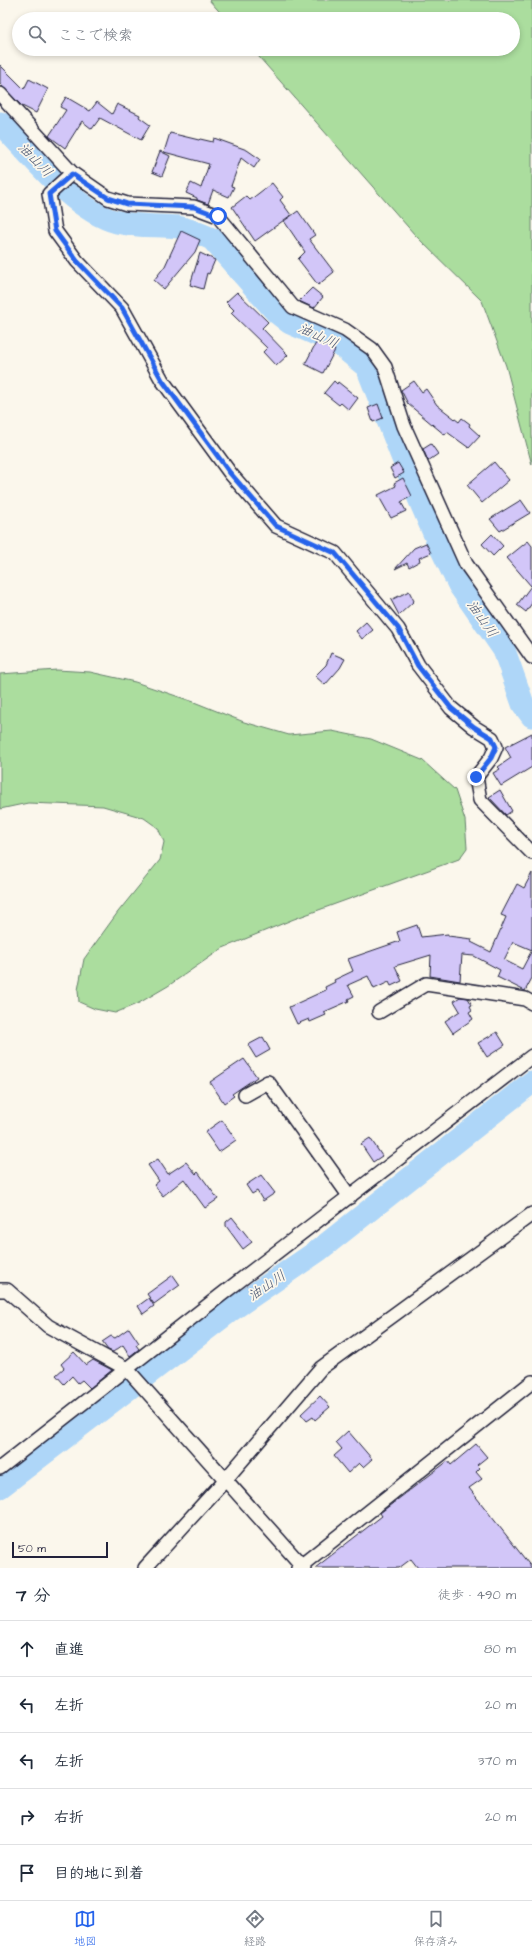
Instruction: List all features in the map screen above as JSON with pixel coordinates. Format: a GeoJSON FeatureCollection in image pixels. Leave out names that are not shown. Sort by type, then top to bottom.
{"type":"FeatureCollection","features":[{"type":"Feature","properties":{"kind":"street"},"geometry":{"type":"LineString","coordinates":[[0,94],[72,174],[108,198],[127,204],[194,207],[218,216],[293,306],[345,330],[372,350],[385,367],[404,426],[466,564],[532,657]]}},
{"type":"Feature","properties":{"kind":"street"},"geometry":{"type":"LineString","coordinates":[[72,174],[49,194],[55,231],[77,261],[122,308],[162,380],[230,473],[276,526],[335,553],[398,628],[418,666],[451,708],[474,727],[492,738],[496,747],[491,758],[476,777],[480,800],[532,853]]}},
{"type":"Feature","properties":{"kind":"street"},"geometry":{"type":"LineString","coordinates":[[379,1012],[426,984],[525,999],[532,1003]]}},
{"type":"Feature","properties":{"kind":"street"},"geometry":{"type":"LineString","coordinates":[[0,1468],[532,1056]]}},
{"type":"Feature","properties":{"kind":"street"},"geometry":{"type":"LineString","coordinates":[[245,1095],[268,1082],[350,1196]]}},
{"type":"Feature","properties":{"kind":"street"},"geometry":{"type":"LineString","coordinates":[[145,1568],[226,1480],[321,1368],[532,1214]]}},
{"type":"Feature","properties":{"kind":"street"},"geometry":{"type":"LineString","coordinates":[[0,1290],[7,1290],[48,1326],[127,1369],[301,1567],[532,1382]]}},
{"type":"Feature","properties":{"kind":"green space"},"geometry":{"type":"Polygon","coordinates":[[[209,0],[532,0],[532,465],[506,366],[482,301],[415,235],[258,56],[520,56],[520,12],[220,12],[209,0]]]}},
{"type":"Feature","properties":{"kind":"green space"},"geometry":{"type":"Polygon","coordinates":[[[57,670],[90,672],[135,682],[194,702],[244,722],[289,735],[332,731],[371,739],[422,760],[455,790],[465,820],[467,848],[459,859],[294,919],[223,948],[168,986],[139,1003],[115,1013],[95,1009],[79,1002],[78,990],[84,959],[118,912],[160,860],[164,842],[158,828],[144,818],[103,806],[28,803],[0,809],[0,674],[57,670]]]}},
{"type":"Feature","properties":{"kind":"building"},"geometry":{"type":"Polygon","coordinates":[[[0,65],[24,89],[29,79],[48,89],[36,113],[22,106],[0,84],[0,65]]]}},
{"type":"Feature","properties":{"kind":"building"},"geometry":{"type":"Polygon","coordinates":[[[66,97],[90,111],[97,102],[112,114],[117,104],[140,115],[139,117],[150,125],[141,140],[100,118],[92,129],[82,121],[65,148],[49,136],[66,110],[60,107],[66,97]]]}},
{"type":"Feature","properties":{"kind":"building"},"geometry":{"type":"Polygon","coordinates":[[[170,133],[213,142],[214,138],[247,150],[260,159],[254,168],[241,158],[231,186],[234,187],[229,197],[213,190],[208,204],[197,200],[197,198],[186,193],[191,183],[201,188],[209,164],[164,152],[170,133]]]}},
{"type":"Feature","properties":{"kind":"building"},"geometry":{"type":"Polygon","coordinates":[[[160,151],[170,156],[162,176],[152,172],[160,151]]]}},
{"type":"Feature","properties":{"kind":"building"},"geometry":{"type":"Polygon","coordinates":[[[272,183],[283,197],[280,200],[291,215],[255,241],[232,207],[246,196],[250,200],[272,183]]]}},
{"type":"Feature","properties":{"kind":"building"},"geometry":{"type":"Polygon","coordinates":[[[298,211],[315,235],[309,239],[334,272],[318,285],[298,259],[305,252],[284,221],[298,211]]]}},
{"type":"Feature","properties":{"kind":"building"},"geometry":{"type":"Polygon","coordinates":[[[181,231],[200,240],[195,252],[164,289],[154,280],[165,266],[181,231]]]}},
{"type":"Feature","properties":{"kind":"building"},"geometry":{"type":"Polygon","coordinates":[[[200,253],[215,260],[209,274],[207,273],[203,289],[190,285],[200,253]]]}},
{"type":"Feature","properties":{"kind":"building"},"geometry":{"type":"Polygon","coordinates":[[[312,288],[323,297],[314,308],[299,301],[312,288]]]}},
{"type":"Feature","properties":{"kind":"building"},"geometry":{"type":"Polygon","coordinates":[[[237,292],[268,322],[262,328],[288,355],[276,366],[263,352],[267,348],[231,313],[234,310],[226,302],[237,292]]]}},
{"type":"Feature","properties":{"kind":"building"},"geometry":{"type":"Polygon","coordinates":[[[316,343],[320,343],[335,350],[323,373],[305,364],[316,343]]]}},
{"type":"Feature","properties":{"kind":"building"},"geometry":{"type":"Polygon","coordinates":[[[334,381],[337,384],[338,382],[358,398],[349,410],[341,403],[339,405],[324,393],[334,381]]]}},
{"type":"Feature","properties":{"kind":"building"},"geometry":{"type":"Polygon","coordinates":[[[414,381],[422,392],[426,389],[437,405],[459,422],[462,418],[470,424],[469,426],[480,436],[469,448],[447,432],[445,435],[408,404],[401,390],[414,381]]]}},
{"type":"Feature","properties":{"kind":"building"},"geometry":{"type":"Polygon","coordinates":[[[378,404],[383,418],[373,422],[368,408],[378,404]]]}},
{"type":"Feature","properties":{"kind":"building"},"geometry":{"type":"Polygon","coordinates":[[[431,444],[438,454],[428,461],[423,449],[431,444]]]}},
{"type":"Feature","properties":{"kind":"building"},"geometry":{"type":"Polygon","coordinates":[[[494,462],[509,480],[482,503],[467,485],[494,462]]]}},
{"type":"Feature","properties":{"kind":"building"},"geometry":{"type":"Polygon","coordinates":[[[398,463],[404,473],[395,478],[390,468],[398,463]]]}},
{"type":"Feature","properties":{"kind":"building"},"geometry":{"type":"Polygon","coordinates":[[[403,478],[412,496],[401,502],[406,511],[391,518],[378,495],[396,486],[394,483],[403,478]]]}},
{"type":"Feature","properties":{"kind":"building"},"geometry":{"type":"Polygon","coordinates":[[[521,500],[530,513],[500,531],[490,519],[521,500]]]}},
{"type":"Feature","properties":{"kind":"building"},"geometry":{"type":"Polygon","coordinates":[[[492,534],[503,546],[493,556],[482,544],[492,534]]]}},
{"type":"Feature","properties":{"kind":"building"},"geometry":{"type":"Polygon","coordinates":[[[528,541],[532,546],[532,603],[526,612],[517,605],[531,586],[507,558],[528,541]]]}},
{"type":"Feature","properties":{"kind":"building"},"geometry":{"type":"Polygon","coordinates":[[[426,543],[431,553],[419,558],[420,561],[409,567],[407,563],[395,569],[414,548],[426,543]]]}},
{"type":"Feature","properties":{"kind":"building"},"geometry":{"type":"Polygon","coordinates":[[[409,591],[414,601],[399,615],[391,600],[409,591]]]}},
{"type":"Feature","properties":{"kind":"building"},"geometry":{"type":"Polygon","coordinates":[[[366,622],[373,630],[362,639],[356,631],[366,622]]]}},
{"type":"Feature","properties":{"kind":"building"},"geometry":{"type":"Polygon","coordinates":[[[331,653],[345,659],[340,668],[325,685],[315,676],[326,665],[331,653]]]}},
{"type":"Feature","properties":{"kind":"building"},"geometry":{"type":"Polygon","coordinates":[[[532,733],[532,767],[501,786],[493,773],[500,769],[498,767],[511,758],[505,747],[532,733]]]}},
{"type":"Feature","properties":{"kind":"building"},"geometry":{"type":"Polygon","coordinates":[[[500,790],[512,811],[506,815],[489,797],[500,790]]]}},
{"type":"Feature","properties":{"kind":"building"},"geometry":{"type":"Polygon","coordinates":[[[532,873],[532,950],[532,978],[525,991],[497,977],[500,970],[474,956],[462,955],[460,981],[430,976],[431,955],[395,966],[402,981],[391,986],[389,982],[374,989],[368,976],[348,985],[354,996],[348,999],[349,1001],[324,1012],[326,1015],[310,1022],[309,1019],[297,1024],[289,1007],[326,990],[325,987],[335,982],[334,980],[353,971],[348,959],[400,941],[397,932],[417,925],[421,937],[448,934],[448,936],[472,939],[471,942],[491,952],[506,917],[501,915],[517,884],[524,888],[532,873]],[[513,942],[504,960],[522,969],[532,950],[513,942]]]}},
{"type":"Feature","properties":{"kind":"building"},"geometry":{"type":"Polygon","coordinates":[[[460,997],[468,998],[472,1005],[470,1006],[472,1010],[469,1012],[473,1019],[453,1033],[445,1021],[460,1011],[454,1001],[460,997]]]}},
{"type":"Feature","properties":{"kind":"building"},"geometry":{"type":"Polygon","coordinates":[[[497,1032],[505,1045],[487,1057],[478,1043],[497,1032]]]}},
{"type":"Feature","properties":{"kind":"building"},"geometry":{"type":"Polygon","coordinates":[[[263,1037],[270,1050],[256,1058],[248,1045],[263,1037]]]}},
{"type":"Feature","properties":{"kind":"building"},"geometry":{"type":"Polygon","coordinates":[[[244,1059],[257,1077],[232,1094],[234,1096],[224,1103],[210,1082],[244,1059]]]}},
{"type":"Feature","properties":{"kind":"building"},"geometry":{"type":"Polygon","coordinates":[[[222,1120],[236,1140],[219,1152],[205,1132],[222,1120]]]}},
{"type":"Feature","properties":{"kind":"building"},"geometry":{"type":"Polygon","coordinates":[[[370,1138],[382,1156],[373,1162],[361,1144],[370,1138]]]}},
{"type":"Feature","properties":{"kind":"building"},"geometry":{"type":"Polygon","coordinates":[[[158,1159],[168,1174],[186,1162],[196,1174],[198,1172],[218,1199],[205,1208],[184,1179],[163,1196],[154,1185],[159,1181],[148,1165],[158,1159]]]}},
{"type":"Feature","properties":{"kind":"building"},"geometry":{"type":"Polygon","coordinates":[[[261,1175],[275,1193],[263,1201],[257,1191],[252,1194],[246,1185],[261,1175]]]}},
{"type":"Feature","properties":{"kind":"building"},"geometry":{"type":"Polygon","coordinates":[[[232,1217],[252,1242],[243,1249],[226,1226],[226,1222],[232,1217]]]}},
{"type":"Feature","properties":{"kind":"building"},"geometry":{"type":"Polygon","coordinates":[[[173,1275],[180,1285],[154,1304],[147,1294],[173,1275]]]}},
{"type":"Feature","properties":{"kind":"building"},"geometry":{"type":"Polygon","coordinates":[[[149,1298],[154,1306],[143,1314],[138,1306],[149,1298]]]}},
{"type":"Feature","properties":{"kind":"building"},"geometry":{"type":"Polygon","coordinates":[[[129,1328],[139,1343],[136,1345],[139,1349],[130,1356],[123,1345],[113,1352],[108,1350],[102,1342],[111,1336],[115,1338],[129,1328]]]}},
{"type":"Feature","properties":{"kind":"building"},"geometry":{"type":"Polygon","coordinates":[[[74,1352],[86,1365],[93,1360],[112,1370],[90,1388],[82,1380],[78,1383],[72,1376],[64,1384],[56,1375],[64,1368],[61,1364],[74,1352]]]}},
{"type":"Feature","properties":{"kind":"building"},"geometry":{"type":"Polygon","coordinates":[[[320,1396],[330,1407],[315,1420],[313,1417],[307,1421],[301,1414],[320,1396]]]}},
{"type":"Feature","properties":{"kind":"building"},"geometry":{"type":"Polygon","coordinates":[[[348,1431],[372,1459],[363,1467],[359,1463],[348,1473],[334,1456],[342,1449],[336,1442],[348,1431]]]}},
{"type":"Feature","properties":{"kind":"building"},"geometry":{"type":"Polygon","coordinates":[[[476,1444],[487,1457],[477,1465],[480,1468],[476,1472],[482,1479],[469,1488],[532,1568],[418,1568],[411,1559],[399,1568],[315,1568],[382,1516],[380,1513],[448,1461],[451,1465],[476,1444]]]}},
{"type":"Feature","properties":{"kind":"waterway","name":"油山川"},"geometry":{"type":"LineString","coordinates":[[0,123],[54,180],[85,206],[101,216],[117,222],[125,224],[178,227],[191,230],[212,239],[276,312],[290,323],[339,344],[367,367],[414,487],[437,540],[459,585],[504,650],[523,704],[532,716]]}},
{"type":"Feature","properties":{"kind":"waterway","name":"油山川"},"geometry":{"type":"LineString","coordinates":[[0,1487],[230,1311],[319,1250],[532,1082]]}},
{"type":"Feature","properties":{"kind":"route"},"geometry":{"type":"LineString","coordinates":[[218,216],[194,207],[127,204],[108,198],[72,174],[49,194],[55,231],[77,261],[122,308],[136,330],[162,380],[230,473],[276,526],[335,553],[398,628],[418,666],[451,708],[474,727],[492,738],[496,747],[491,758],[476,777]]}}]}
